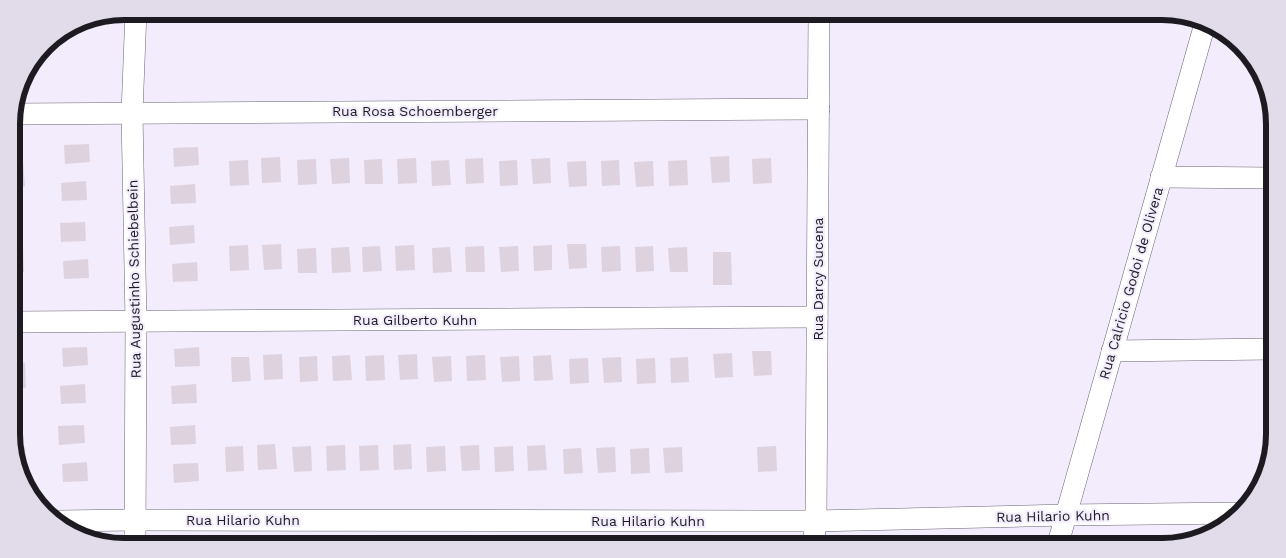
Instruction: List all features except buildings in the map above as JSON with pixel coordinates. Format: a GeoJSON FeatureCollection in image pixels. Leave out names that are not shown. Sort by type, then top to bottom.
{"type":"FeatureCollection","features":[{"type":"Feature","properties":{"kind":"street","name":"Rua Augustinho Schiebelbein"},"geometry":{"type":"LineString","coordinates":[[135,538],[136,322],[132,113],[136,20]]}},
{"type":"Feature","properties":{"kind":"street","name":"Rua Darcy Sucena"},"geometry":{"type":"LineString","coordinates":[[814,538],[816,521],[819,20]]}},
{"type":"Feature","properties":{"kind":"street","name":"Rua Calricio Godoi de Olivera"},"geometry":{"type":"LineString","coordinates":[[1058,538],[1204,29]]}},
{"type":"Feature","properties":{"kind":"street","name":"Rua Rosa Schoemberger"},"geometry":{"type":"LineString","coordinates":[[20,114],[819,109]]}},
{"type":"Feature","properties":{"kind":"street"},"geometry":{"type":"LineString","coordinates":[[1161,178],[1266,178]]}},
{"type":"Feature","properties":{"kind":"street","name":"Rua Gilberto Kuhn"},"geometry":{"type":"LineString","coordinates":[[20,322],[817,318]]}},
{"type":"Feature","properties":{"kind":"street"},"geometry":{"type":"LineString","coordinates":[[1112,351],[1266,349]]}},
{"type":"Feature","properties":{"kind":"street","name":"Rua Hilario Kuhn"},"geometry":{"type":"LineString","coordinates":[[67,521],[816,521],[1230,513]]}}]}
